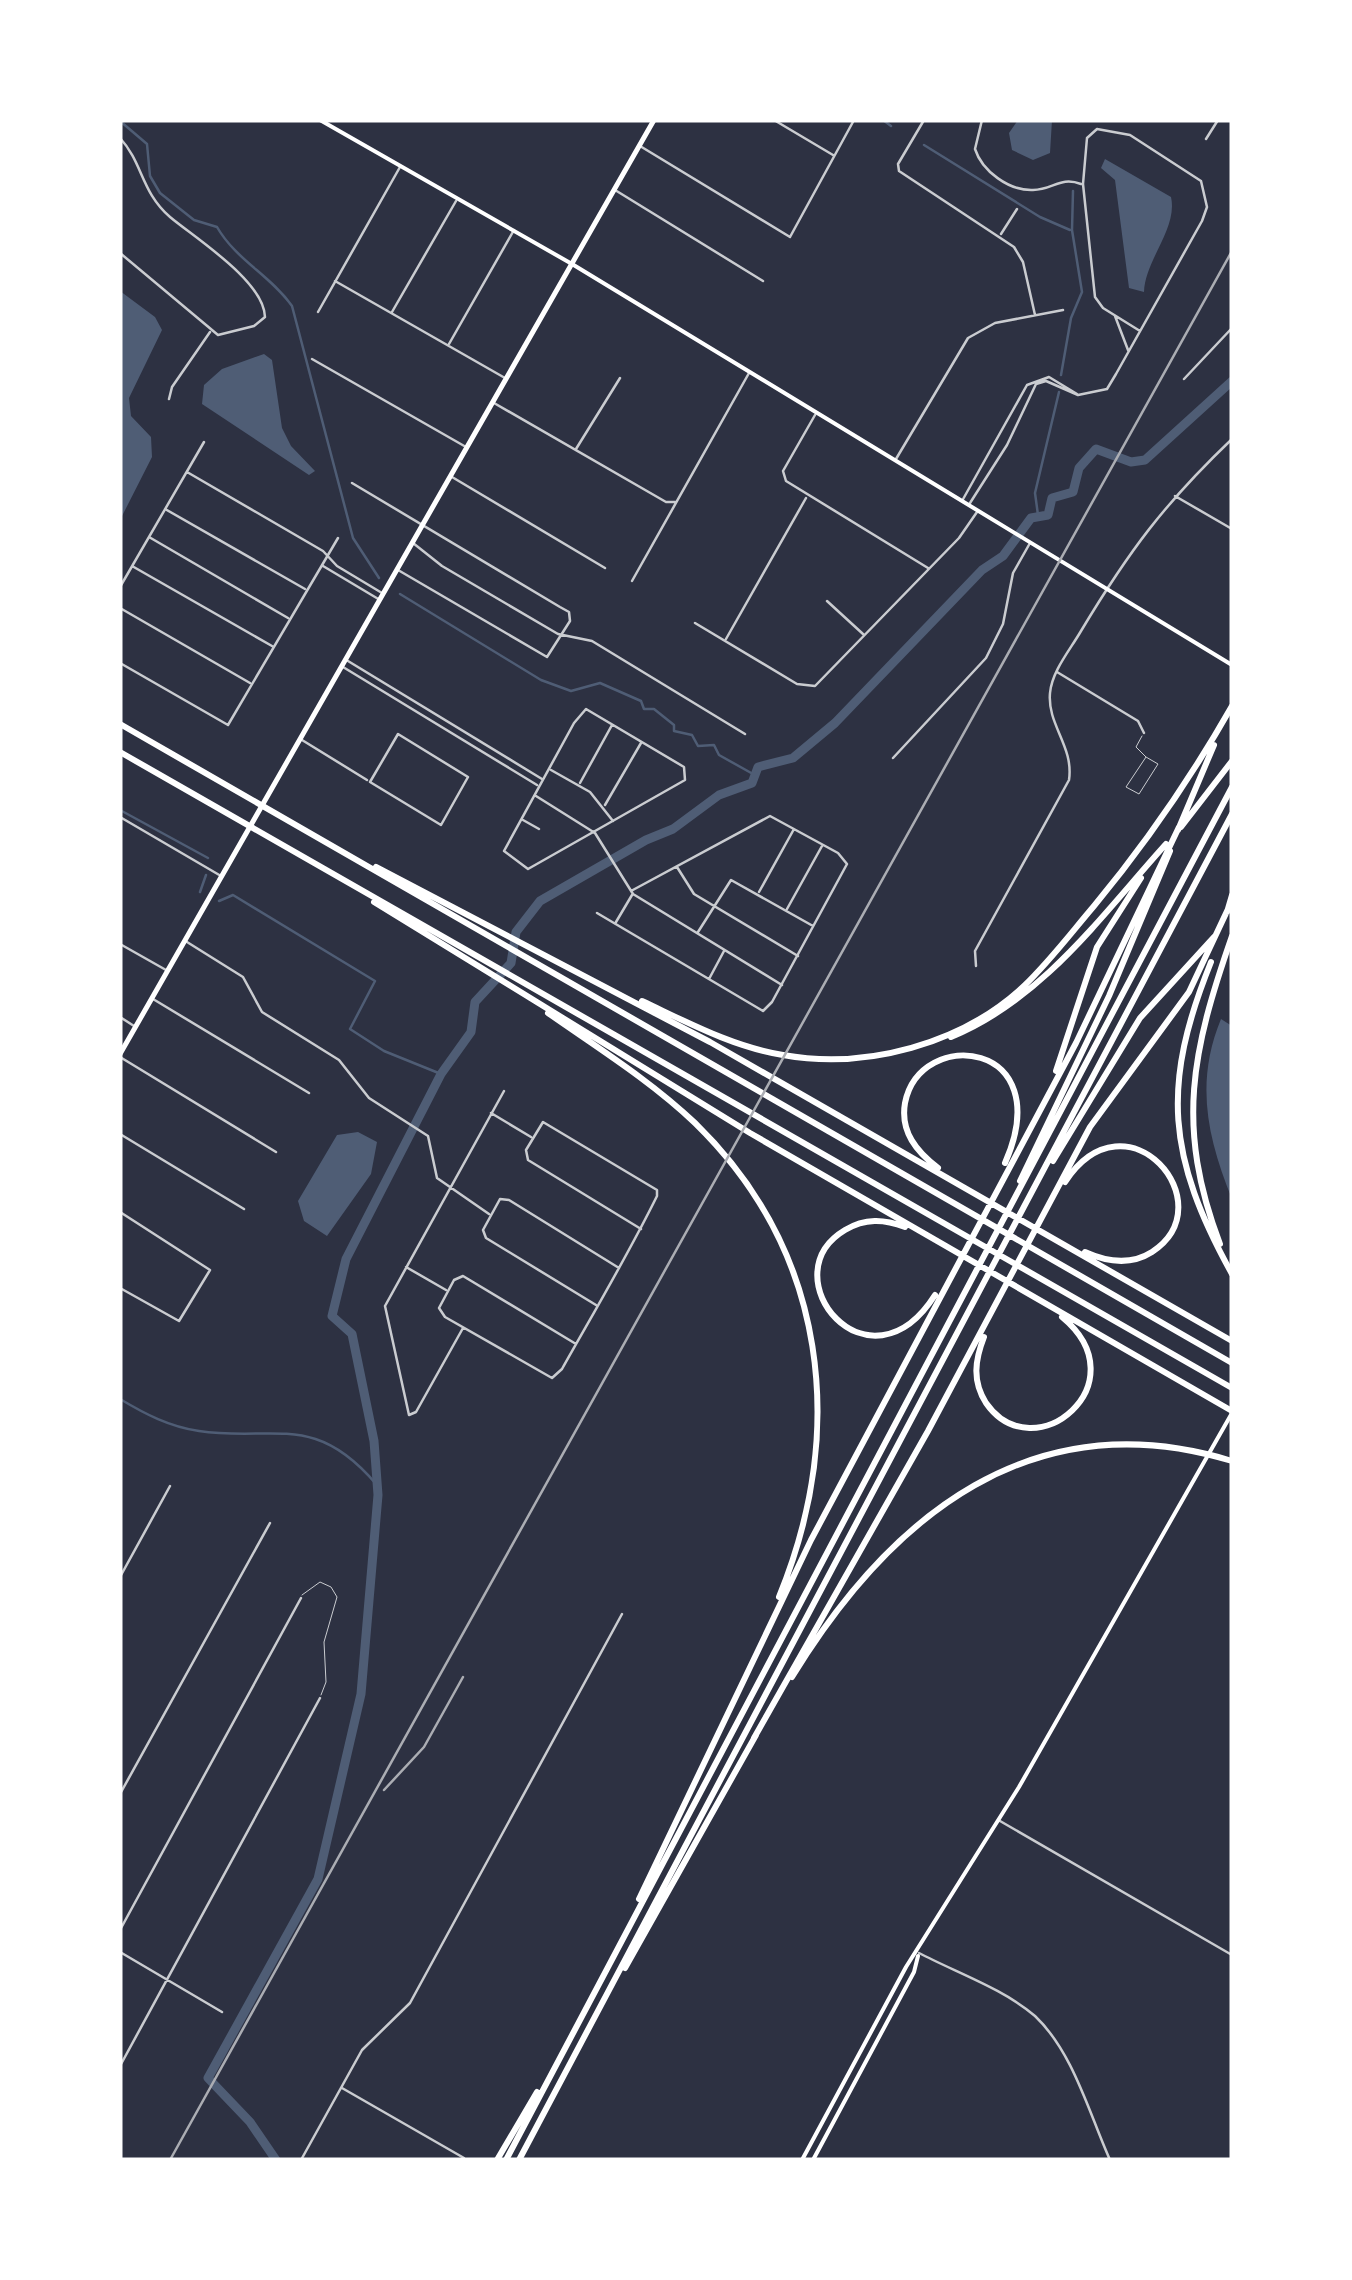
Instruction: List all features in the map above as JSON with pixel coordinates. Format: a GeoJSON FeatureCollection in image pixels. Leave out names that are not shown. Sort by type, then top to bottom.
{"type":"FeatureCollection","features":[{"type":"Feature","properties":{"kind":"highway"},"geometry":{"type":"LineString","coordinates":[[995,1237],[1109,996],[1230,709]]}},
{"type":"Feature","properties":{"kind":"highway"},"geometry":{"type":"LineString","coordinates":[[901,1051],[989,1012],[1033,976],[1160,825],[1230,709]]}},
{"type":"Feature","properties":{"kind":"highway"},"geometry":{"type":"LineString","coordinates":[[120,724],[1232,1362]]}},
{"type":"Feature","properties":{"kind":"highway"},"geometry":{"type":"LineString","coordinates":[[120,752],[1230,1387]]}},
{"type":"Feature","properties":{"kind":"highway"},"geometry":{"type":"LineString","coordinates":[[1043,1101],[1107,926],[1232,761]]}},
{"type":"Feature","properties":{"kind":"highway"},"geometry":{"type":"LineString","coordinates":[[506,2160],[1232,787]]}},
{"type":"Feature","properties":{"kind":"highway"},"geometry":{"type":"LineString","coordinates":[[520,2160],[1232,814]]}},
{"type":"Feature","properties":{"kind":"highway"},"geometry":{"type":"LineString","coordinates":[[452,912],[714,1034],[777,1054],[850,1058],[901,1051],[964,1032],[1028,992],[1180,827]]}},
{"type":"Feature","properties":{"kind":"highway"},"geometry":{"type":"LineString","coordinates":[[621,1942],[756,1654],[955,1265],[1076,1043],[1180,827]]}},
{"type":"Feature","properties":{"kind":"highway"},"geometry":{"type":"LineString","coordinates":[[1232,895],[1230,910],[1186,1026],[1176,1090],[1191,1180],[1232,1274]]}},
{"type":"Feature","properties":{"kind":"highway"},"geometry":{"type":"LineString","coordinates":[[1024,1209],[1126,1037],[1230,910]]}},
{"type":"Feature","properties":{"kind":"highway"},"geometry":{"type":"LineString","coordinates":[[603,2002],[1003,1294],[1107,1100],[1194,985],[1230,910]]}},
{"type":"Feature","properties":{"kind":"highway"},"geometry":{"type":"LineString","coordinates":[[1226,1264],[1199,1182],[1190,1105],[1202,1024],[1232,936]]}},
{"type":"Feature","properties":{"kind":"highway"},"geometry":{"type":"LineString","coordinates":[[438,937],[664,1096],[732,1164],[768,1220],[792,1270],[812,1339],[819,1394],[817,1462],[798,1549],[756,1654]]}},
{"type":"Feature","properties":{"kind":"highway"},"geometry":{"type":"LineString","coordinates":[[568,966],[766,1074],[1232,1341]]}},
{"type":"Feature","properties":{"kind":"highway"},"geometry":{"type":"LineString","coordinates":[[528,998],[738,1126],[1232,1412]]}},
{"type":"Feature","properties":{"kind":"highway"},"geometry":{"type":"LineString","coordinates":[[977,1194],[923,1156],[905,1126],[904,1110],[911,1086],[924,1070],[950,1057],[970,1056],[989,1062],[1006,1076],[1017,1094],[1018,1131],[994,1193]]}},
{"type":"Feature","properties":{"kind":"highway"},"geometry":{"type":"LineString","coordinates":[[1042,1218],[1078,1164],[1102,1149],[1120,1146],[1142,1150],[1160,1162],[1174,1182],[1178,1203],[1174,1224],[1147,1255],[1111,1262],[1048,1234]]}},
{"type":"Feature","properties":{"kind":"highway"},"geometry":{"type":"LineString","coordinates":[[948,1248],[891,1222],[854,1225],[832,1240],[821,1258],[818,1277],[822,1300],[847,1328],[867,1336],[892,1334],[919,1318],[955,1265]]}},
{"type":"Feature","properties":{"kind":"highway"},"geometry":{"type":"LineString","coordinates":[[1003,1294],[977,1355],[978,1386],[1004,1419],[1022,1426],[1050,1424],[1068,1415],[1084,1398],[1090,1383],[1090,1358],[1072,1325],[1019,1289]]}},
{"type":"Feature","properties":{"kind":"highway"},"geometry":{"type":"LineString","coordinates":[[754,1738],[846,1597],[904,1536],[957,1496],[1024,1460],[1071,1446],[1124,1442],[1192,1450],[1230,1460]]}},
{"type":"Feature","properties":{"kind":"highway"},"geometry":{"type":"LineString","coordinates":[[497,2160],[564,2049]]}},
{"type":"Feature","properties":{"kind":"main road"},"geometry":{"type":"LineString","coordinates":[[320,120],[572,264],[1232,664]]}},
{"type":"Feature","properties":{"kind":"main road"},"geometry":{"type":"LineString","coordinates":[[120,1055],[654,120]]}},
{"type":"Feature","properties":{"kind":"main road"},"geometry":{"type":"LineString","coordinates":[[802,2160],[906,1967],[919,1952],[960,1875],[998,1821],[1232,1412]]}},
{"type":"Feature","properties":{"kind":"main road"},"geometry":{"type":"LineString","coordinates":[[813,2160],[914,1972],[919,1952]]}},
{"type":"Feature","properties":{"kind":"street"},"geometry":{"type":"LineString","coordinates":[[774,120],[834,156]]}},
{"type":"Feature","properties":{"kind":"street"},"geometry":{"type":"LineString","coordinates":[[639,146],[790,238],[854,120]]}},
{"type":"Feature","properties":{"kind":"street"},"geometry":{"type":"LineString","coordinates":[[924,120],[898,169],[1000,235],[1020,256],[1035,315]]}},
{"type":"Feature","properties":{"kind":"street"},"geometry":{"type":"LineString","coordinates":[[982,120],[975,149],[995,176],[1033,190],[1066,179],[1082,184]]}},
{"type":"Feature","properties":{"kind":"street"},"geometry":{"type":"LineString","coordinates":[[1206,139],[1218,120]]}},
{"type":"Feature","properties":{"kind":"street"},"geometry":{"type":"LineString","coordinates":[[962,501],[1034,382],[1052,378],[1078,395],[1107,389],[1128,353],[1140,331],[1207,206],[1201,181],[1123,132],[1097,129],[1084,150],[1082,184],[1095,298],[1140,331]]}},
{"type":"Feature","properties":{"kind":"street"},"geometry":{"type":"LineString","coordinates":[[120,138],[157,205],[215,250],[258,296],[265,317],[239,332],[221,336],[120,252]]}},
{"type":"Feature","properties":{"kind":"street"},"geometry":{"type":"LineString","coordinates":[[318,312],[400,166]]}},
{"type":"Feature","properties":{"kind":"street"},"geometry":{"type":"LineString","coordinates":[[614,190],[763,281]]}},
{"type":"Feature","properties":{"kind":"street"},"geometry":{"type":"LineString","coordinates":[[392,313],[457,199]]}},
{"type":"Feature","properties":{"kind":"street"},"geometry":{"type":"LineString","coordinates":[[1000,235],[1017,208]]}},
{"type":"Feature","properties":{"kind":"street"},"geometry":{"type":"LineString","coordinates":[[448,345],[514,230]]}},
{"type":"Feature","properties":{"kind":"street"},"geometry":{"type":"LineString","coordinates":[[336,281],[506,379]]}},
{"type":"Feature","properties":{"kind":"street"},"geometry":{"type":"LineString","coordinates":[[896,461],[968,338],[996,324],[1063,310]]}},
{"type":"Feature","properties":{"kind":"street"},"geometry":{"type":"LineString","coordinates":[[1114,314],[1128,353]]}},
{"type":"Feature","properties":{"kind":"street"},"geometry":{"type":"LineString","coordinates":[[1184,379],[1232,328]]}},
{"type":"Feature","properties":{"kind":"street"},"geometry":{"type":"LineString","coordinates":[[169,399],[172,387],[211,331]]}},
{"type":"Feature","properties":{"kind":"street"},"geometry":{"type":"LineString","coordinates":[[312,359],[467,447]]}},
{"type":"Feature","properties":{"kind":"street"},"geometry":{"type":"LineString","coordinates":[[632,581],[750,372]]}},
{"type":"Feature","properties":{"kind":"street"},"geometry":{"type":"LineString","coordinates":[[576,450],[620,378]]}},
{"type":"Feature","properties":{"kind":"street"},"geometry":{"type":"LineString","coordinates":[[969,505],[1008,445],[1034,382]]}},
{"type":"Feature","properties":{"kind":"street"},"geometry":{"type":"LineString","coordinates":[[493,402],[666,502],[677,500]]}},
{"type":"Feature","properties":{"kind":"street"},"geometry":{"type":"LineString","coordinates":[[816,412],[783,477],[929,568]]}},
{"type":"Feature","properties":{"kind":"street"},"geometry":{"type":"LineString","coordinates":[[998,439],[1008,445]]}},
{"type":"Feature","properties":{"kind":"street"},"geometry":{"type":"LineString","coordinates":[[976,966],[976,951],[1070,780],[1069,750],[1052,715],[1050,698],[1057,672],[1141,534],[1174,495],[1232,439]]}},
{"type":"Feature","properties":{"kind":"street"},"geometry":{"type":"LineString","coordinates":[[120,587],[204,442]]}},
{"type":"Feature","properties":{"kind":"street"},"geometry":{"type":"LineString","coordinates":[[187,472],[327,556],[381,596]]}},
{"type":"Feature","properties":{"kind":"street"},"geometry":{"type":"LineString","coordinates":[[450,476],[605,568]]}},
{"type":"Feature","properties":{"kind":"street"},"geometry":{"type":"LineString","coordinates":[[352,482],[571,616],[548,657],[397,569]]}},
{"type":"Feature","properties":{"kind":"street"},"geometry":{"type":"LineString","coordinates":[[1174,495],[1232,530]]}},
{"type":"Feature","properties":{"kind":"street"},"geometry":{"type":"LineString","coordinates":[[726,640],[808,496]]}},
{"type":"Feature","properties":{"kind":"street"},"geometry":{"type":"LineString","coordinates":[[165,509],[306,590]]}},
{"type":"Feature","properties":{"kind":"street"},"geometry":{"type":"LineString","coordinates":[[695,622],[807,687],[821,682],[978,510]]}},
{"type":"Feature","properties":{"kind":"street"},"geometry":{"type":"LineString","coordinates":[[149,537],[290,619]]}},
{"type":"Feature","properties":{"kind":"street"},"geometry":{"type":"LineString","coordinates":[[120,663],[228,724],[338,538]]}},
{"type":"Feature","properties":{"kind":"street"},"geometry":{"type":"LineString","coordinates":[[893,758],[986,658],[1003,624],[1013,573],[1027,542]]}},
{"type":"Feature","properties":{"kind":"street"},"geometry":{"type":"LineString","coordinates":[[412,543],[439,564],[562,635],[592,641],[746,734]]}},
{"type":"Feature","properties":{"kind":"street"},"geometry":{"type":"LineString","coordinates":[[322,565],[381,596]]}},
{"type":"Feature","properties":{"kind":"street"},"geometry":{"type":"LineString","coordinates":[[132,566],[273,647]]}},
{"type":"Feature","properties":{"kind":"street"},"geometry":{"type":"LineString","coordinates":[[827,601],[864,635]]}},
{"type":"Feature","properties":{"kind":"street"},"geometry":{"type":"LineString","coordinates":[[120,608],[252,684]]}},
{"type":"Feature","properties":{"kind":"street"},"geometry":{"type":"LineString","coordinates":[[343,663],[544,780]]}},
{"type":"Feature","properties":{"kind":"street"},"geometry":{"type":"LineString","coordinates":[[343,663],[540,786]]}},
{"type":"Feature","properties":{"kind":"street"},"geometry":{"type":"LineString","coordinates":[[1057,672],[1134,718],[1144,733]]}},
{"type":"Feature","properties":{"kind":"street"},"geometry":{"type":"LineString","coordinates":[[586,709],[684,767],[688,774],[679,786],[528,869],[504,855],[544,780],[586,709]]}},
{"type":"Feature","properties":{"kind":"street"},"geometry":{"type":"LineString","coordinates":[[579,785],[613,723]]}},
{"type":"Feature","properties":{"kind":"street"},"geometry":{"type":"LineString","coordinates":[[300,739],[370,782],[441,825],[468,777],[398,734],[370,782]]}},
{"type":"Feature","properties":{"kind":"street"},"geometry":{"type":"LineString","coordinates":[[605,806],[642,742]]}},
{"type":"Feature","properties":{"kind":"street"},"geometry":{"type":"LineString","coordinates":[[550,769],[605,806],[613,822]]}},
{"type":"Feature","properties":{"kind":"street"},"geometry":{"type":"LineString","coordinates":[[534,796],[595,833],[632,892],[782,985]]}},
{"type":"Feature","properties":{"kind":"street"},"geometry":{"type":"LineString","coordinates":[[596,913],[763,1011],[782,985],[842,878],[845,858],[777,818],[765,817],[632,892],[615,924]]}},
{"type":"Feature","properties":{"kind":"street"},"geometry":{"type":"LineString","coordinates":[[120,818],[222,876]]}},
{"type":"Feature","properties":{"kind":"street"},"geometry":{"type":"LineString","coordinates":[[522,819],[538,829]]}},
{"type":"Feature","properties":{"kind":"street"},"geometry":{"type":"LineString","coordinates":[[758,893],[795,828]]}},
{"type":"Feature","properties":{"kind":"street"},"geometry":{"type":"LineString","coordinates":[[786,910],[822,845]]}},
{"type":"Feature","properties":{"kind":"street"},"geometry":{"type":"LineString","coordinates":[[676,866],[690,890],[798,956]]}},
{"type":"Feature","properties":{"kind":"street"},"geometry":{"type":"LineString","coordinates":[[697,934],[732,880],[814,927]]}},
{"type":"Feature","properties":{"kind":"street"},"geometry":{"type":"LineString","coordinates":[[185,941],[243,977],[262,1012],[340,1060],[369,1098],[423,1132],[430,1140],[434,1171],[450,1190],[489,1214]]}},
{"type":"Feature","properties":{"kind":"street"},"geometry":{"type":"LineString","coordinates":[[120,944],[168,971]]}},
{"type":"Feature","properties":{"kind":"street"},"geometry":{"type":"LineString","coordinates":[[708,980],[725,950]]}},
{"type":"Feature","properties":{"kind":"street"},"geometry":{"type":"LineString","coordinates":[[152,998],[310,1093]]}},
{"type":"Feature","properties":{"kind":"street"},"geometry":{"type":"LineString","coordinates":[[120,1017],[136,1027]]}},
{"type":"Feature","properties":{"kind":"street"},"geometry":{"type":"LineString","coordinates":[[120,1055],[276,1152]]}},
{"type":"Feature","properties":{"kind":"street"},"geometry":{"type":"LineString","coordinates":[[463,1328],[412,1416],[404,1404],[384,1313],[504,1090]]}},
{"type":"Feature","properties":{"kind":"street"},"geometry":{"type":"LineString","coordinates":[[491,1113],[533,1137]]}},
{"type":"Feature","properties":{"kind":"street"},"geometry":{"type":"LineString","coordinates":[[576,1344],[463,1276],[454,1280],[440,1312],[552,1378],[576,1344],[641,1229],[657,1190],[551,1123],[543,1122],[524,1156],[641,1229]]}},
{"type":"Feature","properties":{"kind":"street"},"geometry":{"type":"LineString","coordinates":[[120,1134],[244,1208]]}},
{"type":"Feature","properties":{"kind":"street"},"geometry":{"type":"LineString","coordinates":[[597,1306],[486,1238],[483,1230],[489,1214],[500,1199],[509,1200],[619,1268]]}},
{"type":"Feature","properties":{"kind":"street"},"geometry":{"type":"LineString","coordinates":[[120,1212],[210,1268],[183,1318],[175,1321],[120,1288]]}},
{"type":"Feature","properties":{"kind":"street"},"geometry":{"type":"LineString","coordinates":[[406,1266],[447,1291]]}},
{"type":"Feature","properties":{"kind":"street"},"geometry":{"type":"LineString","coordinates":[[120,1577],[170,1486]]}},
{"type":"Feature","properties":{"kind":"street"},"geometry":{"type":"LineString","coordinates":[[120,1794],[270,1523]]}},
{"type":"Feature","properties":{"kind":"street"},"geometry":{"type":"LineString","coordinates":[[120,1930],[301,1598]]}},
{"type":"Feature","properties":{"kind":"street"},"geometry":{"type":"LineString","coordinates":[[301,2160],[362,2050],[410,2003],[622,1614]]}},
{"type":"Feature","properties":{"kind":"street"},"geometry":{"type":"LineString","coordinates":[[120,2066],[320,1698]]}},
{"type":"Feature","properties":{"kind":"street"},"geometry":{"type":"LineString","coordinates":[[998,1821],[1232,1955]]}},
{"type":"Feature","properties":{"kind":"street"},"geometry":{"type":"LineString","coordinates":[[120,1952],[222,2012]]}},
{"type":"Feature","properties":{"kind":"street"},"geometry":{"type":"LineString","coordinates":[[919,1952],[1024,2008],[1047,2029],[1066,2060],[1110,2160]]}},
{"type":"Feature","properties":{"kind":"street"},"geometry":{"type":"LineString","coordinates":[[341,2087],[464,2158]]}},
{"type":"Feature","properties":{"kind":"lane"},"geometry":{"type":"LineString","coordinates":[[1144,733],[1136,747],[1158,764],[1139,794],[1126,787],[1146,756]]}},
{"type":"Feature","properties":{"kind":"lane"},"geometry":{"type":"LineString","coordinates":[[301,1598],[316,1582],[330,1587],[337,1597],[324,1642],[326,1682],[320,1698]]}},
{"type":"Feature","properties":{"kind":"water"},"geometry":{"type":"Polygon","coordinates":[[[1018,120],[1052,120],[1050,153],[1033,160],[1012,150],[1009,133],[1018,120]]]}},
{"type":"Feature","properties":{"kind":"water"},"geometry":{"type":"Polygon","coordinates":[[[1105,159],[1171,197],[1170,220],[1144,292],[1129,288],[1115,180],[1101,168],[1105,159]]]}},
{"type":"Feature","properties":{"kind":"water"},"geometry":{"type":"Polygon","coordinates":[[[120,291],[155,317],[162,330],[129,398],[131,416],[151,437],[152,457],[120,520],[120,291]]]}},
{"type":"Feature","properties":{"kind":"water"},"geometry":{"type":"Polygon","coordinates":[[[264,354],[272,360],[282,428],[291,446],[315,471],[309,475],[202,404],[204,385],[222,369],[264,354]]]}},
{"type":"Feature","properties":{"kind":"water"},"geometry":{"type":"Polygon","coordinates":[[[1221,1019],[1232,1026],[1232,1199],[1216,1154],[1207,1109],[1208,1065],[1221,1019]]]}},
{"type":"Feature","properties":{"kind":"water"},"geometry":{"type":"Polygon","coordinates":[[[358,1132],[377,1142],[371,1174],[327,1236],[304,1221],[298,1201],[337,1135],[358,1132]]]}},
{"type":"Feature","properties":{"kind":"waterway"},"geometry":{"type":"LineString","coordinates":[[883,120],[891,126]]}},
{"type":"Feature","properties":{"kind":"waterway"},"geometry":{"type":"LineString","coordinates":[[120,121],[147,144],[150,176],[160,193],[194,220],[217,227],[292,306],[353,538],[379,578]]}},
{"type":"Feature","properties":{"kind":"waterway"},"geometry":{"type":"LineString","coordinates":[[924,145],[1040,217],[1070,230]]}},
{"type":"Feature","properties":{"kind":"waterway"},"geometry":{"type":"LineString","coordinates":[[1061,375],[1071,318],[1082,292],[1072,230],[1073,191]]}},
{"type":"Feature","properties":{"kind":"waterway"},"geometry":{"type":"LineString","coordinates":[[276,2160],[250,2122],[208,2078],[318,1879],[361,1694],[378,1495],[374,1441],[352,1334],[332,1316],[346,1259],[441,1074],[471,1032],[475,1002],[511,963],[516,932],[540,901],[646,840],[673,829],[719,795],[752,783],[758,767],[793,758],[835,723],[982,570],[1003,556],[1031,518],[1048,515],[1052,498],[1073,492],[1079,468],[1096,449],[1131,462],[1145,460],[1232,381]]}},
{"type":"Feature","properties":{"kind":"waterway"},"geometry":{"type":"LineString","coordinates":[[1038,515],[1035,493],[1059,392]]}},
{"type":"Feature","properties":{"kind":"waterway"},"geometry":{"type":"LineString","coordinates":[[400,594],[541,680],[571,691],[600,683],[641,701],[644,709],[654,709],[674,725],[674,731],[692,735],[698,746],[714,745],[719,755],[753,774]]}},
{"type":"Feature","properties":{"kind":"waterway"},"geometry":{"type":"LineString","coordinates":[[120,810],[208,858]]}},
{"type":"Feature","properties":{"kind":"waterway"},"geometry":{"type":"LineString","coordinates":[[200,892],[206,875]]}},
{"type":"Feature","properties":{"kind":"waterway"},"geometry":{"type":"LineString","coordinates":[[219,901],[233,895],[375,981],[350,1029],[384,1051],[441,1074]]}},
{"type":"Feature","properties":{"kind":"waterway"},"geometry":{"type":"LineString","coordinates":[[120,1399],[188,1429],[312,1438],[333,1446],[354,1461],[376,1484]]}},
{"type":"Feature","properties":{"kind":"railway"},"geometry":{"type":"LineString","coordinates":[[170,2160],[1232,251]]}},
{"type":"Feature","properties":{"kind":"railway"},"geometry":{"type":"LineString","coordinates":[[384,1790],[424,1747],[463,1677]]}}]}
